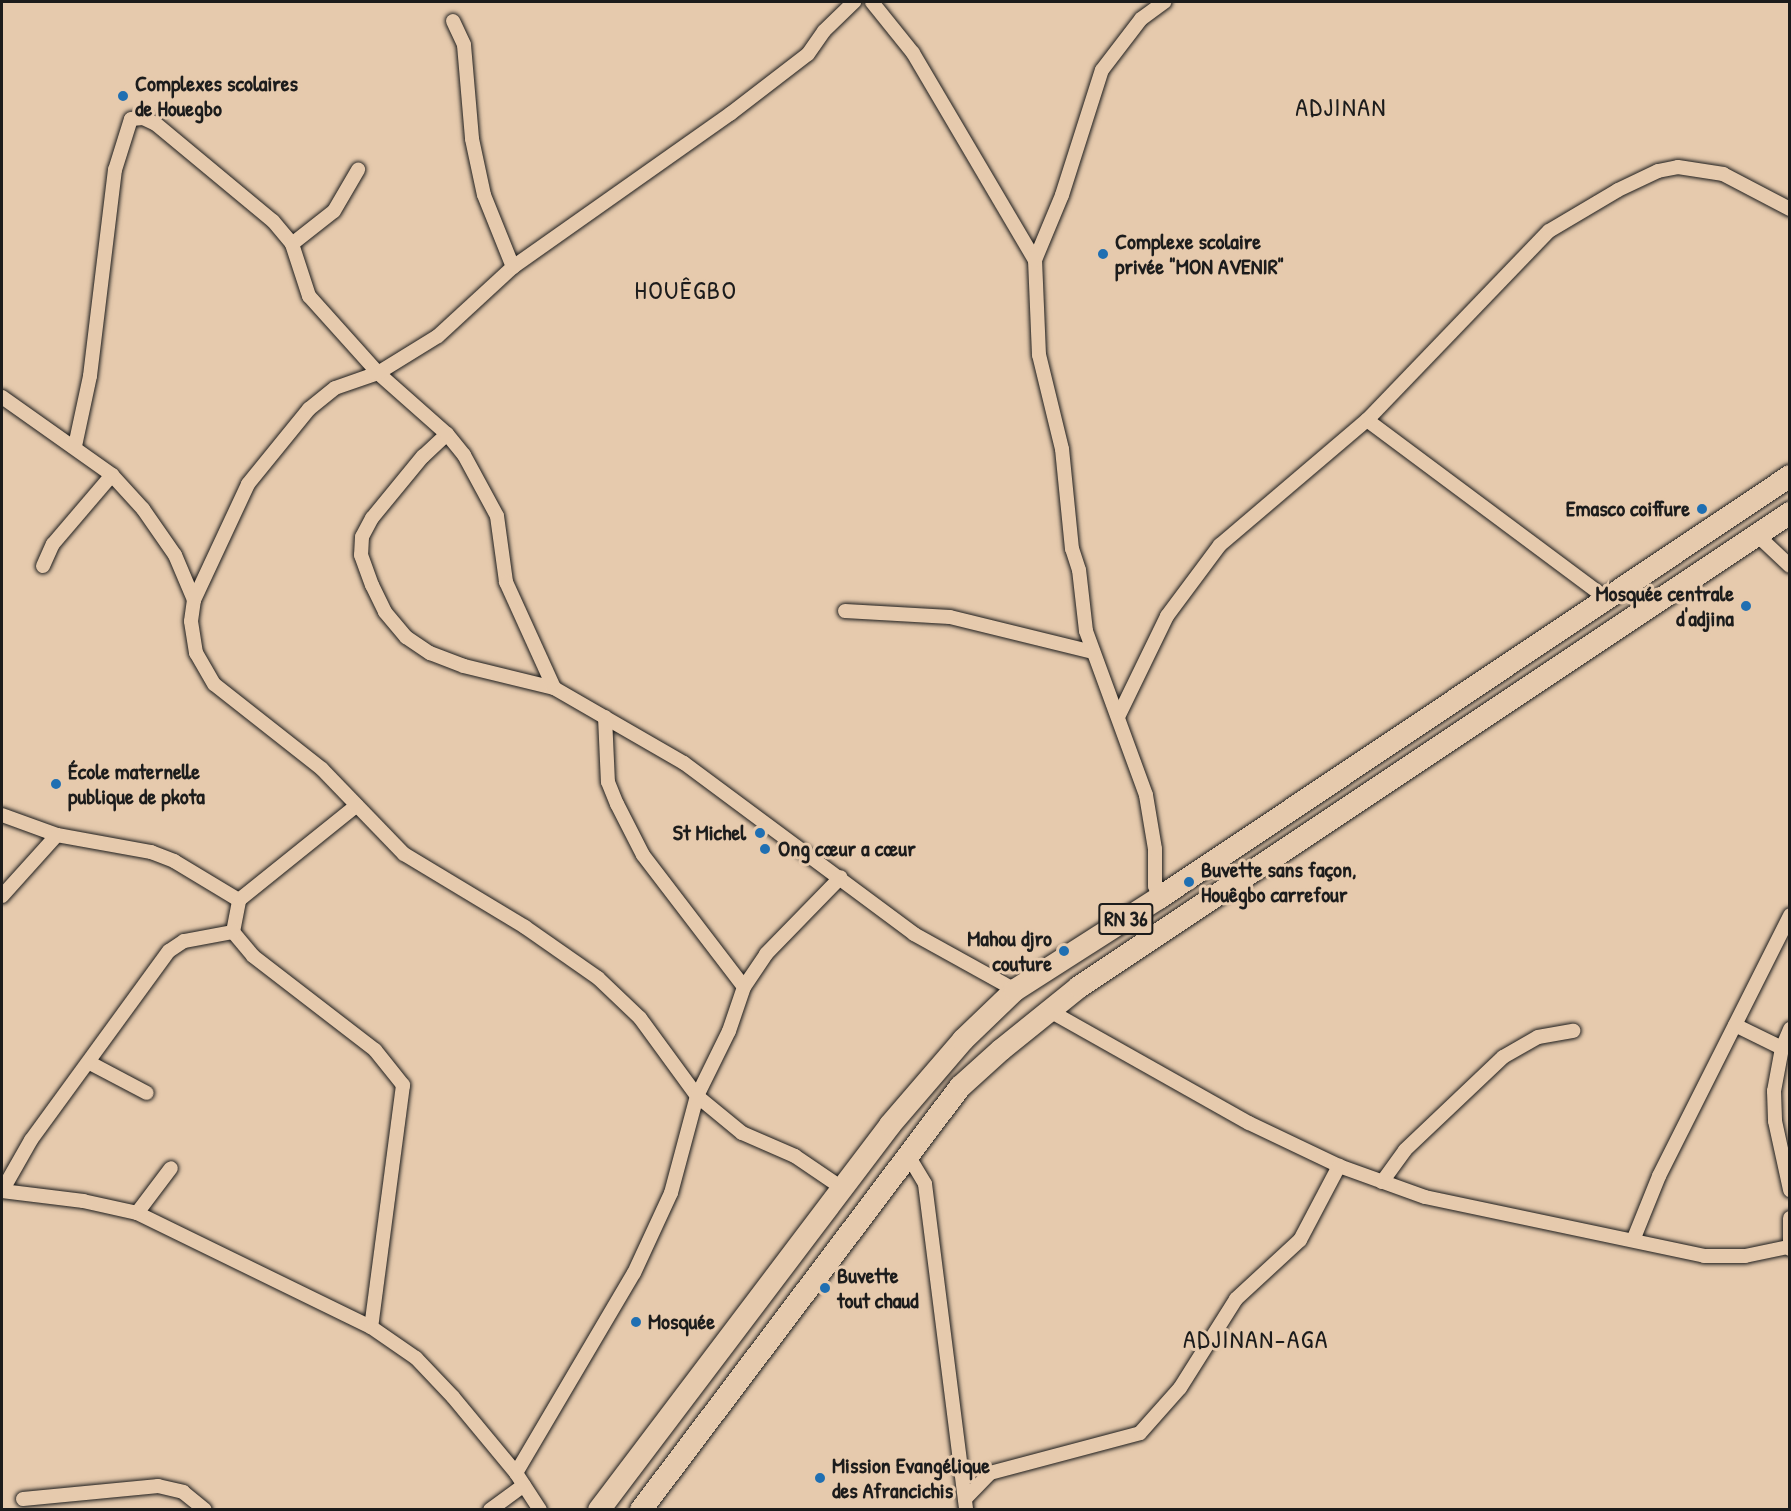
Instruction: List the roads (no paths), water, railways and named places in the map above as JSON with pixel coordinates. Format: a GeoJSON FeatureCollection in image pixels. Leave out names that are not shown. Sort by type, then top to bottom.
{"type":"FeatureCollection","features":[{"type":"Feature","properties":{"kind":"main road","name":"RN 36"},"geometry":{"type":"LineString","coordinates":[[599,1509],[842,1188],[963,1040],[1015,990],[1160,897],[1790,476]]}},
{"type":"Feature","properties":{"kind":"main road","name":"RN 36"},"geometry":{"type":"LineString","coordinates":[[641,1509],[960,1087],[1050,1011],[1187,914],[1418,764],[1790,513]]}},
{"type":"Feature","properties":{"kind":"street"},"geometry":{"type":"LineString","coordinates":[[842,1188],[795,1156],[742,1133],[697,1096],[640,1018],[598,978],[525,927],[404,854],[322,769],[214,684],[195,653],[191,621],[194,600],[248,484],[278,443],[335,388],[378,373],[438,336],[513,267],[730,114],[808,54],[824,31],[854,2]]}},
{"type":"Feature","properties":{"kind":"street"},"geometry":{"type":"LineString","coordinates":[[872,2],[913,53],[1035,260]]}},
{"type":"Feature","properties":{"kind":"street"},"geometry":{"type":"LineString","coordinates":[[1160,897],[1155,886],[1155,849],[1146,795],[1119,715],[1093,651],[1072,549],[1062,449],[1039,355],[1035,260],[1062,195],[1102,70],[1142,19],[1164,2]]}},
{"type":"Feature","properties":{"kind":"street"},"geometry":{"type":"LineString","coordinates":[[453,21],[464,45],[472,140],[484,195],[513,267]]}},
{"type":"Feature","properties":{"kind":"street"},"geometry":{"type":"LineString","coordinates":[[75,446],[90,376],[115,170],[131,119],[156,124],[243,194],[292,244],[309,296],[378,373],[447,434],[486,490],[497,516],[506,582],[554,688]]}},
{"type":"Feature","properties":{"kind":"street"},"geometry":{"type":"LineString","coordinates":[[1119,715],[1167,616],[1196,573],[1220,545],[1366,420],[1549,231],[1618,190],[1658,171],[1699,169],[1723,174],[1790,208]]}},
{"type":"Feature","properties":{"kind":"street"},"geometry":{"type":"LineString","coordinates":[[292,244],[334,211],[358,170]]}},
{"type":"Feature","properties":{"kind":"street"},"geometry":{"type":"LineString","coordinates":[[2,397],[75,446],[112,475],[143,509],[175,555],[194,600]]}},
{"type":"Feature","properties":{"kind":"street"},"geometry":{"type":"LineString","coordinates":[[1366,420],[1607,598]]}},
{"type":"Feature","properties":{"kind":"street"},"geometry":{"type":"LineString","coordinates":[[447,434],[423,456],[372,518],[362,537],[361,555],[372,585],[385,612],[406,637],[430,653],[464,666],[554,688],[605,717],[684,763],[841,877],[914,934],[1015,990]]}},
{"type":"Feature","properties":{"kind":"street"},"geometry":{"type":"LineString","coordinates":[[43,566],[53,544],[112,475]]}},
{"type":"Feature","properties":{"kind":"street"},"geometry":{"type":"LineString","coordinates":[[1757,535],[1790,566]]}},
{"type":"Feature","properties":{"kind":"street"},"geometry":{"type":"LineString","coordinates":[[845,611],[950,617],[1093,651]]}},
{"type":"Feature","properties":{"kind":"street"},"geometry":{"type":"LineString","coordinates":[[605,717],[608,782],[617,804],[644,855],[744,987]]}},
{"type":"Feature","properties":{"kind":"street"},"geometry":{"type":"LineString","coordinates":[[233,932],[239,900],[357,805]]}},
{"type":"Feature","properties":{"kind":"street"},"geometry":{"type":"LineString","coordinates":[[2,815],[57,835],[151,852],[174,861],[239,900]]}},
{"type":"Feature","properties":{"kind":"street"},"geometry":{"type":"LineString","coordinates":[[2,896],[57,835]]}},
{"type":"Feature","properties":{"kind":"street"},"geometry":{"type":"LineString","coordinates":[[490,1509],[520,1479],[634,1273],[671,1193],[697,1096],[729,1030],[744,987],[766,954],[841,877]]}},
{"type":"Feature","properties":{"kind":"street"},"geometry":{"type":"LineString","coordinates":[[1634,1238],[1659,1176],[1790,915]]}},
{"type":"Feature","properties":{"kind":"street"},"geometry":{"type":"LineString","coordinates":[[233,932],[184,941],[169,951],[104,1038],[90,1063],[31,1140],[2,1191],[83,1201],[137,1213],[371,1328],[416,1358],[520,1479],[540,1509]]}},
{"type":"Feature","properties":{"kind":"street"},"geometry":{"type":"LineString","coordinates":[[233,932],[253,956],[375,1050],[403,1085],[371,1328]]}},
{"type":"Feature","properties":{"kind":"street"},"geometry":{"type":"LineString","coordinates":[[1050,1011],[1211,1102],[1339,1166],[1382,1182],[1483,1211],[1634,1238],[1704,1256],[1745,1256],[1789,1248],[1790,1218]]}},
{"type":"Feature","properties":{"kind":"street"},"geometry":{"type":"LineString","coordinates":[[1735,1025],[1782,1048]]}},
{"type":"Feature","properties":{"kind":"street"},"geometry":{"type":"LineString","coordinates":[[1790,1029],[1782,1048],[1774,1091],[1777,1146],[1790,1190]]}},
{"type":"Feature","properties":{"kind":"street"},"geometry":{"type":"LineString","coordinates":[[1382,1182],[1405,1150],[1503,1057],[1538,1036],[1573,1031]]}},
{"type":"Feature","properties":{"kind":"street"},"geometry":{"type":"LineString","coordinates":[[90,1063],[147,1093]]}},
{"type":"Feature","properties":{"kind":"street"},"geometry":{"type":"LineString","coordinates":[[909,1157],[925,1184],[966,1504]]}},
{"type":"Feature","properties":{"kind":"street"},"geometry":{"type":"LineString","coordinates":[[966,1504],[990,1473],[1140,1433],[1180,1388],[1236,1299],[1300,1240],[1339,1166]]}},
{"type":"Feature","properties":{"kind":"street"},"geometry":{"type":"LineString","coordinates":[[137,1213],[171,1168]]}},
{"type":"Feature","properties":{"kind":"street"},"geometry":{"type":"LineString","coordinates":[[23,1499],[158,1486],[183,1492],[205,1509]]}},
{"type":"Feature","properties":{"kind":"place","name":"Complexes scolaires de Houegbo"},"geometry":{"type":"Point","coordinates":[123,96]}},
{"type":"Feature","properties":{"kind":"place","name":"Complexe scolaire privée \"MON AVENIR\""},"geometry":{"type":"Point","coordinates":[1103,254]}},
{"type":"Feature","properties":{"kind":"place","name":"Emasco coiffure"},"geometry":{"type":"Point","coordinates":[1702,509]}},
{"type":"Feature","properties":{"kind":"place","name":"Mosquée centrale d'adjina"},"geometry":{"type":"Point","coordinates":[1746,606]}},
{"type":"Feature","properties":{"kind":"place","name":"École maternelle publique de pkota"},"geometry":{"type":"Point","coordinates":[56,784]}},
{"type":"Feature","properties":{"kind":"place","name":"St Michel"},"geometry":{"type":"Point","coordinates":[760,833]}},
{"type":"Feature","properties":{"kind":"place","name":"Ong cœur a cœur"},"geometry":{"type":"Point","coordinates":[765,849]}},
{"type":"Feature","properties":{"kind":"place","name":"Buvette sans façon, Houêgbo carrefour"},"geometry":{"type":"Point","coordinates":[1189,882]}},
{"type":"Feature","properties":{"kind":"place","name":"Mahou djro couture"},"geometry":{"type":"Point","coordinates":[1064,951]}},
{"type":"Feature","properties":{"kind":"place","name":"Buvette tout chaud"},"geometry":{"type":"Point","coordinates":[825,1288]}},
{"type":"Feature","properties":{"kind":"place","name":"Mosquée"},"geometry":{"type":"Point","coordinates":[636,1322]}},
{"type":"Feature","properties":{"kind":"place","name":"Mission Evangélique des Afrancichis"},"geometry":{"type":"Point","coordinates":[820,1478]}},
{"type":"Feature","properties":{"kind":"district","name":"ADJINAN"},"geometry":{"type":"Point","coordinates":[1341,107]}},
{"type":"Feature","properties":{"kind":"district","name":"HOUÊGBO"},"geometry":{"type":"Point","coordinates":[686,290]}},
{"type":"Feature","properties":{"kind":"district","name":"ADJINAN-AGA"},"geometry":{"type":"Point","coordinates":[1256,1339]}}]}
